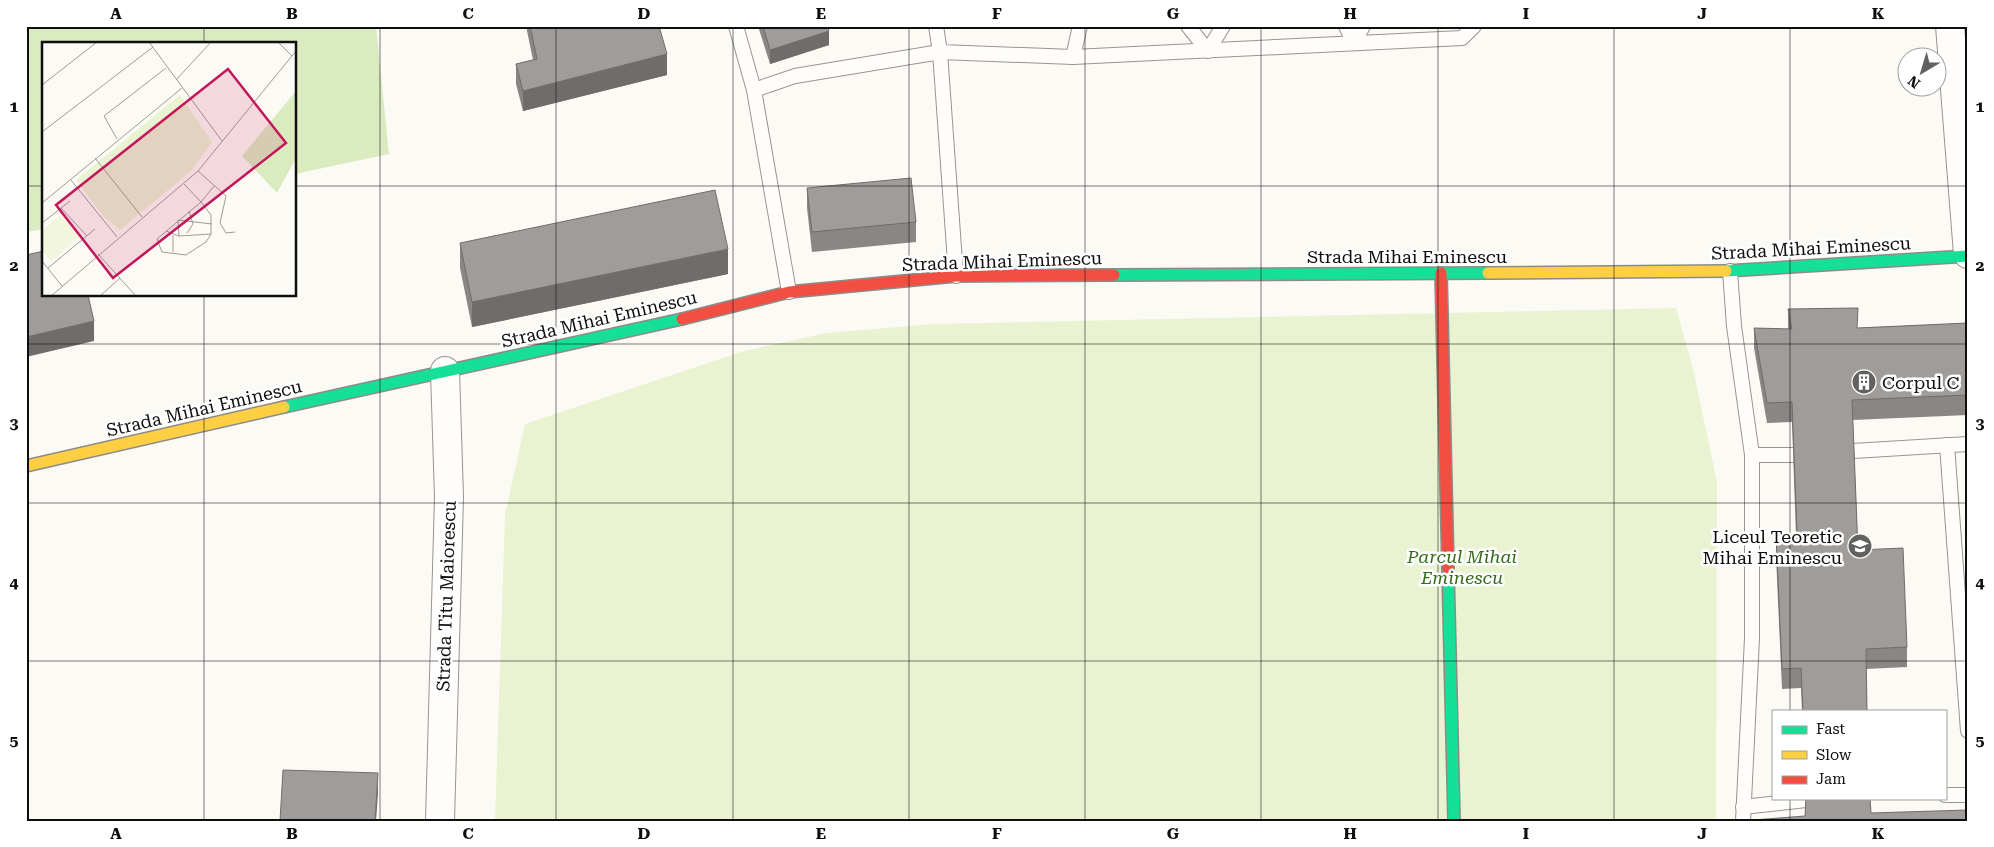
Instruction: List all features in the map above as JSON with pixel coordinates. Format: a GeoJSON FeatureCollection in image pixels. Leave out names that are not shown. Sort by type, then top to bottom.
{"type":"FeatureCollection","features":[{"type":"Feature","properties":{"kind":"main road","name":"Strada Mihai Eminescu"},"geometry":{"type":"LineString","coordinates":[[26,466],[662,324],[789,292],[956,276],[1730,271],[1968,255]]}},
{"type":"Feature","properties":{"kind":"main road"},"geometry":{"type":"LineString","coordinates":[[1441,273],[1454,821]]}},
{"type":"Feature","properties":{"kind":"street"},"geometry":{"type":"LineString","coordinates":[[1950,26],[1968,255]]}},
{"type":"Feature","properties":{"kind":"street","name":"Strada Titu Maiorescu"},"geometry":{"type":"LineString","coordinates":[[440,821],[449,497],[445,371]]}},
{"type":"Feature","properties":{"kind":"lane"},"geometry":{"type":"LineString","coordinates":[[736,26],[754,90],[789,292]]}},
{"type":"Feature","properties":{"kind":"lane"},"geometry":{"type":"LineString","coordinates":[[936,26],[940,52],[956,276]]}},
{"type":"Feature","properties":{"kind":"lane"},"geometry":{"type":"LineString","coordinates":[[1074,57],[1080,26]]}},
{"type":"Feature","properties":{"kind":"lane"},"geometry":{"type":"LineString","coordinates":[[1188,26],[1208,51]]}},
{"type":"Feature","properties":{"kind":"lane"},"geometry":{"type":"LineString","coordinates":[[1208,51],[1223,26]]}},
{"type":"Feature","properties":{"kind":"lane"},"geometry":{"type":"LineString","coordinates":[[1346,26],[1354,43]]}},
{"type":"Feature","properties":{"kind":"lane"},"geometry":{"type":"LineString","coordinates":[[1354,43],[1363,26]]}},
{"type":"Feature","properties":{"kind":"lane"},"geometry":{"type":"LineString","coordinates":[[754,90],[795,76],[940,52],[1074,57],[1208,51],[1462,38],[1474,26]]}},
{"type":"Feature","properties":{"kind":"lane"},"geometry":{"type":"LineString","coordinates":[[1730,271],[1734,326],[1752,455],[1752,638],[1743,814],[1806,800]]}},
{"type":"Feature","properties":{"kind":"lane"},"geometry":{"type":"LineString","coordinates":[[1853,451],[1968,444]]}},
{"type":"Feature","properties":{"kind":"lane"},"geometry":{"type":"LineString","coordinates":[[1947,445],[1968,731]]}},
{"type":"Feature","properties":{"kind":"lane"},"geometry":{"type":"LineString","coordinates":[[1752,455],[1793,455]]}},
{"type":"Feature","properties":{"kind":"lane"},"geometry":{"type":"LineString","coordinates":[[1946,795],[1968,795]]}},
{"type":"Feature","properties":{"kind":"green space"},"geometry":{"type":"Polygon","coordinates":[[[26,26],[376,26],[389,154],[296,174],[296,42],[42,42],[42,229],[26,232],[26,26]]]}},
{"type":"Feature","properties":{"kind":"green space","name":"Parcul Mihai Eminescu"},"geometry":{"type":"Polygon","coordinates":[[[1676,308],[1693,369],[1717,482],[1716,821],[495,821],[505,515],[525,424],[744,351],[827,333],[934,324],[1676,308]]]}},
{"type":"Feature","properties":{"kind":"building"},"geometry":{"type":"Polygon","coordinates":[[[530,26],[659,26],[667,54],[523,91],[516,64],[537,59],[530,26]]]}},
{"type":"Feature","properties":{"kind":"building"},"geometry":{"type":"Polygon","coordinates":[[[763,26],[827,26],[829,31],[770,50],[763,26]]]}},
{"type":"Feature","properties":{"kind":"building"},"geometry":{"type":"Polygon","coordinates":[[[911,178],[916,222],[812,232],[807,188],[911,178]]]}},
{"type":"Feature","properties":{"kind":"building"},"geometry":{"type":"Polygon","coordinates":[[[715,190],[728,249],[472,302],[460,243],[715,190]]]}},
{"type":"Feature","properties":{"kind":"building"},"geometry":{"type":"Polygon","coordinates":[[[42,251],[42,296],[88,296],[94,321],[26,337],[26,255],[42,251]]]}},
{"type":"Feature","properties":{"kind":"building"},"geometry":{"type":"Polygon","coordinates":[[[1858,308],[1857,328],[1968,323],[1968,395],[1852,400],[1858,550],[1903,548],[1907,647],[1866,649],[1867,710],[1803,710],[1801,668],[1782,669],[1776,536],[1797,535],[1792,402],[1767,403],[1754,328],[1792,329],[1788,309],[1858,308]]]}},
{"type":"Feature","properties":{"kind":"building"},"geometry":{"type":"Polygon","coordinates":[[[283,770],[378,773],[375,821],[280,821],[283,770]]]}},
{"type":"Feature","properties":{"kind":"building"},"geometry":{"type":"Polygon","coordinates":[[[1806,800],[1870,800],[1871,813],[1968,810],[1968,821],[1753,821],[1805,816],[1806,800]]]}},
{"type":"Feature","properties":{"kind":"traffic: fast"},"geometry":{"type":"LineString","coordinates":[[1726,271],[1968,256]]}},
{"type":"Feature","properties":{"kind":"traffic: fast"},"geometry":{"type":"LineString","coordinates":[[1114,275],[1488,273]]}},
{"type":"Feature","properties":{"kind":"traffic: fast"},"geometry":{"type":"LineString","coordinates":[[284,407],[682,319]]}},
{"type":"Feature","properties":{"kind":"traffic: fast"},"geometry":{"type":"LineString","coordinates":[[1448,569],[1454,821]]}},
{"type":"Feature","properties":{"kind":"traffic: slow"},"geometry":{"type":"LineString","coordinates":[[1488,273],[1726,271]]}},
{"type":"Feature","properties":{"kind":"traffic: slow"},"geometry":{"type":"LineString","coordinates":[[26,466],[284,407]]}},
{"type":"Feature","properties":{"kind":"traffic: jam"},"geometry":{"type":"LineString","coordinates":[[1441,273],[1448,569]]}},
{"type":"Feature","properties":{"kind":"traffic: jam"},"geometry":{"type":"LineString","coordinates":[[682,319],[789,292],[956,276],[1114,275]]}},
{"type":"Feature","properties":{"kind":"place","name":"Corpul C"},"geometry":{"type":"Point","coordinates":[1864,382]}},
{"type":"Feature","properties":{"kind":"place","name":"Liceul Teoretic Mihai Eminescu"},"geometry":{"type":"Point","coordinates":[1860,546]}}]}
